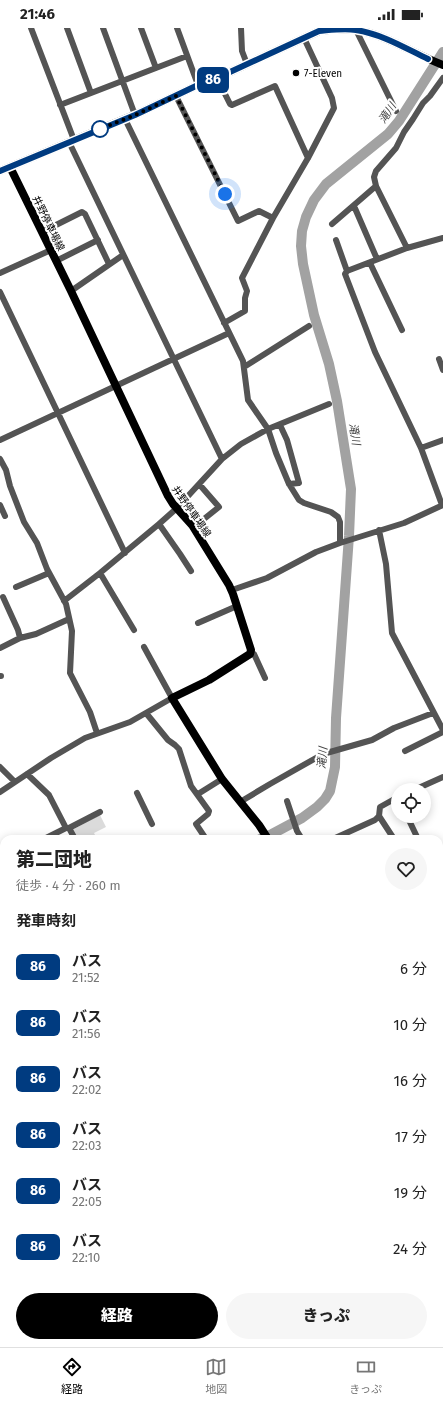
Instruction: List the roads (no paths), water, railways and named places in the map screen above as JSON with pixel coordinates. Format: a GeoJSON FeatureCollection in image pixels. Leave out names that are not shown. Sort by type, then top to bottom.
{"type":"FeatureCollection","features":[{"type":"Feature","properties":{"kind":"main road"},"geometry":{"type":"LineString","coordinates":[[0,171],[135,115],[319,30],[356,29],[381,37],[443,65]]}},
{"type":"Feature","properties":{"kind":"main road","name":"井野停車場線"},"geometry":{"type":"LineString","coordinates":[[10,167],[71,291],[165,490],[177,508],[194,527],[232,590],[251,653]]}},
{"type":"Feature","properties":{"kind":"main road"},"geometry":{"type":"LineString","coordinates":[[251,653],[209,680],[172,698],[222,780],[266,835]]}},
{"type":"Feature","properties":{"kind":"street"},"geometry":{"type":"LineString","coordinates":[[31,28],[60,105],[71,141],[123,255],[222,459]]}},
{"type":"Feature","properties":{"kind":"street"},"geometry":{"type":"LineString","coordinates":[[67,28],[91,93]]}},
{"type":"Feature","properties":{"kind":"street"},"geometry":{"type":"LineString","coordinates":[[102,28],[135,115]]}},
{"type":"Feature","properties":{"kind":"street"},"geometry":{"type":"LineString","coordinates":[[141,28],[156,68]]}},
{"type":"Feature","properties":{"kind":"street"},"geometry":{"type":"LineString","coordinates":[[177,28],[198,85]]}},
{"type":"Feature","properties":{"kind":"street"},"geometry":{"type":"LineString","coordinates":[[241,28],[242,52],[247,64]]}},
{"type":"Feature","properties":{"kind":"street"},"geometry":{"type":"LineString","coordinates":[[356,29],[396,111]]}},
{"type":"Feature","properties":{"kind":"street"},"geometry":{"type":"LineString","coordinates":[[224,323],[245,310],[247,290],[242,278],[273,218],[308,158],[334,108],[332,98],[304,38]]}},
{"type":"Feature","properties":{"kind":"street"},"geometry":{"type":"LineString","coordinates":[[60,105],[187,56]]}},
{"type":"Feature","properties":{"kind":"street"},"geometry":{"type":"LineString","coordinates":[[217,78],[232,106],[275,86],[308,158]]}},
{"type":"Feature","properties":{"kind":"street"},"geometry":{"type":"LineString","coordinates":[[407,248],[376,186],[374,177],[376,171],[396,148],[404,132],[423,103],[443,78]]}},
{"type":"Feature","properties":{"kind":"street"},"geometry":{"type":"LineString","coordinates":[[176,96],[238,221],[259,211],[273,218]]}},
{"type":"Feature","properties":{"kind":"street"},"geometry":{"type":"LineString","coordinates":[[125,119],[229,333],[244,367],[248,400],[268,429],[276,453],[290,484],[299,500],[326,510],[338,517],[340,522],[341,542]]}},
{"type":"Feature","properties":{"kind":"street"},"geometry":{"type":"LineString","coordinates":[[332,224],[376,186]]}},
{"type":"Feature","properties":{"kind":"street"},"geometry":{"type":"LineString","coordinates":[[354,206],[377,259]]}},
{"type":"Feature","properties":{"kind":"street"},"geometry":{"type":"LineString","coordinates":[[42,232],[82,212],[85,214],[109,264]]}},
{"type":"Feature","properties":{"kind":"street"},"geometry":{"type":"LineString","coordinates":[[347,271],[407,248],[443,238]]}},
{"type":"Feature","properties":{"kind":"street"},"geometry":{"type":"LineString","coordinates":[[56,261],[98,240]]}},
{"type":"Feature","properties":{"kind":"street"},"geometry":{"type":"LineString","coordinates":[[232,590],[267,578],[316,552],[341,542],[404,523],[443,505],[421,448],[375,352],[345,274],[347,271],[336,240]]}},
{"type":"Feature","properties":{"kind":"street"},"geometry":{"type":"LineString","coordinates":[[0,273],[51,250]]}},
{"type":"Feature","properties":{"kind":"street"},"geometry":{"type":"LineString","coordinates":[[71,291],[123,255]]}},
{"type":"Feature","properties":{"kind":"street"},"geometry":{"type":"LineString","coordinates":[[370,263],[402,330]]}},
{"type":"Feature","properties":{"kind":"street"},"geometry":{"type":"LineString","coordinates":[[0,292],[125,553]]}},
{"type":"Feature","properties":{"kind":"street"},"geometry":{"type":"LineString","coordinates":[[244,367],[309,326]]}},
{"type":"Feature","properties":{"kind":"street"},"geometry":{"type":"LineString","coordinates":[[0,440],[117,387],[229,333]]}},
{"type":"Feature","properties":{"kind":"street"},"geometry":{"type":"LineString","coordinates":[[439,359],[443,370]]}},
{"type":"Feature","properties":{"kind":"street"},"geometry":{"type":"LineString","coordinates":[[64,601],[159,524],[177,508],[222,459],[241,444],[268,429],[330,404]]}},
{"type":"Feature","properties":{"kind":"street"},"geometry":{"type":"LineString","coordinates":[[280,424],[287,440],[299,483],[290,484]]}},
{"type":"Feature","properties":{"kind":"street"},"geometry":{"type":"LineString","coordinates":[[421,448],[443,440]]}},
{"type":"Feature","properties":{"kind":"street"},"geometry":{"type":"LineString","coordinates":[[0,459],[7,474],[24,522],[37,543],[49,573],[64,601],[72,631],[70,673],[90,712],[97,733]]}},
{"type":"Feature","properties":{"kind":"street"},"geometry":{"type":"LineString","coordinates":[[0,477],[7,474]]}},
{"type":"Feature","properties":{"kind":"street"},"geometry":{"type":"LineString","coordinates":[[194,527],[219,507],[199,484]]}},
{"type":"Feature","properties":{"kind":"street"},"geometry":{"type":"LineString","coordinates":[[0,505],[6,516]]}},
{"type":"Feature","properties":{"kind":"street"},"geometry":{"type":"LineString","coordinates":[[159,524],[191,572]]}},
{"type":"Feature","properties":{"kind":"street"},"geometry":{"type":"LineString","coordinates":[[379,530],[386,564],[392,633],[443,731],[405,750]]}},
{"type":"Feature","properties":{"kind":"street"},"geometry":{"type":"LineString","coordinates":[[16,587],[49,573]]}},
{"type":"Feature","properties":{"kind":"street"},"geometry":{"type":"LineString","coordinates":[[100,573],[134,630]]}},
{"type":"Feature","properties":{"kind":"street"},"geometry":{"type":"LineString","coordinates":[[3,597],[18,630],[20,638]]}},
{"type":"Feature","properties":{"kind":"street"},"geometry":{"type":"LineString","coordinates":[[198,623],[237,606]]}},
{"type":"Feature","properties":{"kind":"street"},"geometry":{"type":"LineString","coordinates":[[0,648],[20,638],[36,634],[69,619]]}},
{"type":"Feature","properties":{"kind":"street"},"geometry":{"type":"LineString","coordinates":[[0,792],[85,738],[122,725],[172,698],[144,647]]}},
{"type":"Feature","properties":{"kind":"street"},"geometry":{"type":"LineString","coordinates":[[251,653],[254,654],[265,678]]}},
{"type":"Feature","properties":{"kind":"street"},"geometry":{"type":"LineString","coordinates":[[146,713],[168,740],[178,749],[191,786],[198,794],[209,812],[196,824],[203,835]]}},
{"type":"Feature","properties":{"kind":"street"},"geometry":{"type":"LineString","coordinates":[[240,802],[317,757],[328,752],[372,740],[394,728],[433,713]]}},
{"type":"Feature","properties":{"kind":"street"},"geometry":{"type":"LineString","coordinates":[[0,767],[15,782]]}},
{"type":"Feature","properties":{"kind":"street"},"geometry":{"type":"LineString","coordinates":[[27,774],[49,795],[72,835]]}},
{"type":"Feature","properties":{"kind":"street"},"geometry":{"type":"LineString","coordinates":[[428,783],[443,776]]}},
{"type":"Feature","properties":{"kind":"street"},"geometry":{"type":"LineString","coordinates":[[198,794],[222,780]]}},
{"type":"Feature","properties":{"kind":"street"},"geometry":{"type":"LineString","coordinates":[[137,793],[152,824]]}},
{"type":"Feature","properties":{"kind":"street"},"geometry":{"type":"LineString","coordinates":[[287,801],[300,835]]}},
{"type":"Feature","properties":{"kind":"street"},"geometry":{"type":"LineString","coordinates":[[391,801],[380,807],[379,816],[391,835]]}},
{"type":"Feature","properties":{"kind":"street"},"geometry":{"type":"LineString","coordinates":[[52,835],[100,812]]}},
{"type":"Feature","properties":{"kind":"street"},"geometry":{"type":"LineString","coordinates":[[342,835],[375,820],[379,816]]}},
{"type":"Feature","properties":{"kind":"street"},"geometry":{"type":"LineString","coordinates":[[410,823],[416,835]]}},
{"type":"Feature","properties":{"kind":"waterway","name":"滝川"},"geometry":{"type":"LineString","coordinates":[[270,835],[302,818],[317,807],[330,791],[335,767],[336,718],[349,536],[351,489],[337,401],[329,364],[314,315],[303,264],[301,246],[302,231],[306,217],[314,200],[326,184],[388,134],[399,121],[443,52]]}},
{"type":"Feature","properties":{"kind":"place","name":"7-Eleven"},"geometry":{"type":"Point","coordinates":[296,73]}}]}
